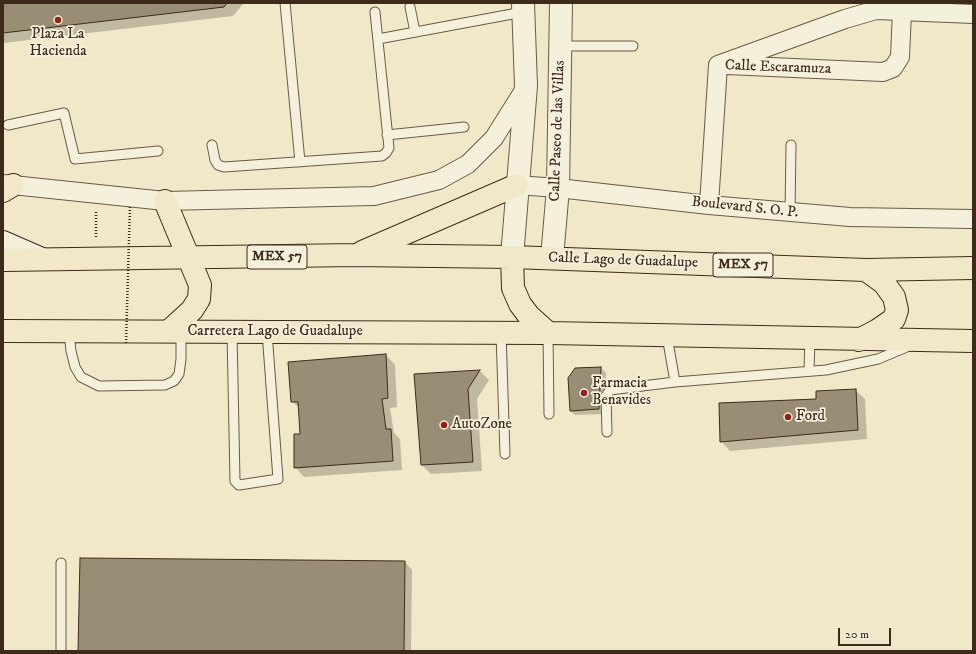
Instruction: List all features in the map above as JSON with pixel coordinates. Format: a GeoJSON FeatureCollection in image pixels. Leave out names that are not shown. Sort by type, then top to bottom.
{"type":"FeatureCollection","features":[{"type":"Feature","properties":{"kind":"main road"},"geometry":{"type":"LineString","coordinates":[[354,255],[517,185]]}},
{"type":"Feature","properties":{"kind":"main road"},"geometry":{"type":"LineString","coordinates":[[165,201],[200,285],[199,299],[175,331]]}},
{"type":"Feature","properties":{"kind":"main road","name":"MEX 57"},"geometry":{"type":"LineString","coordinates":[[3,260],[354,255],[512,256]]}},
{"type":"Feature","properties":{"kind":"main road"},"geometry":{"type":"LineString","coordinates":[[512,256],[513,288],[520,304],[529,316],[548,333],[973,341]]}},
{"type":"Feature","properties":{"kind":"main road","name":"Calle Lago de Guadalupe"},"geometry":{"type":"LineString","coordinates":[[512,256],[866,270],[973,268]]}},
{"type":"Feature","properties":{"kind":"main road"},"geometry":{"type":"LineString","coordinates":[[858,340],[878,330],[894,319],[898,310],[894,297],[884,283],[866,270]]}},
{"type":"Feature","properties":{"kind":"main road","name":"Carretera Lago de Guadalupe"},"geometry":{"type":"LineString","coordinates":[[3,331],[548,333]]}},
{"type":"Feature","properties":{"kind":"street","name":"Calle Paseo de las Villas"},"geometry":{"type":"LineString","coordinates":[[552,258],[558,188],[561,3]]}},
{"type":"Feature","properties":{"kind":"street"},"geometry":{"type":"LineString","coordinates":[[512,256],[526,86],[523,7]]}},
{"type":"Feature","properties":{"kind":"street"},"geometry":{"type":"LineString","coordinates":[[718,65],[845,19],[876,10],[973,14]]}},
{"type":"Feature","properties":{"kind":"street","name":"Calle Escaramuza"},"geometry":{"type":"LineString","coordinates":[[709,205],[718,65],[883,72],[893,68],[900,57],[902,11]]}},
{"type":"Feature","properties":{"kind":"street"},"geometry":{"type":"LineString","coordinates":[[526,86],[559,86]]}},
{"type":"Feature","properties":{"kind":"street"},"geometry":{"type":"LineString","coordinates":[[6,186],[165,201],[374,196],[439,180],[468,164],[494,138],[526,86]]}},
{"type":"Feature","properties":{"kind":"street","name":"Boulevard S. O. P."},"geometry":{"type":"LineString","coordinates":[[517,185],[790,213],[850,217],[973,219]]}},
{"type":"Feature","properties":{"kind":"street"},"geometry":{"type":"LineString","coordinates":[[3,242],[42,259]]}},
{"type":"Feature","properties":{"kind":"street"},"geometry":{"type":"LineString","coordinates":[[3,322],[25,332]]}},
{"type":"Feature","properties":{"kind":"lane"},"geometry":{"type":"LineString","coordinates":[[285,3],[300,162]]}},
{"type":"Feature","properties":{"kind":"lane"},"geometry":{"type":"LineString","coordinates":[[410,7],[414,32]]}},
{"type":"Feature","properties":{"kind":"lane"},"geometry":{"type":"LineString","coordinates":[[378,39],[523,7]]}},
{"type":"Feature","properties":{"kind":"lane"},"geometry":{"type":"LineString","coordinates":[[212,145],[215,160],[218,164],[224,167],[382,156],[386,153],[389,148],[376,12]]}},
{"type":"Feature","properties":{"kind":"lane"},"geometry":{"type":"LineString","coordinates":[[560,46],[633,46]]}},
{"type":"Feature","properties":{"kind":"lane"},"geometry":{"type":"LineString","coordinates":[[8,125],[64,113],[75,159],[158,151]]}},
{"type":"Feature","properties":{"kind":"lane"},"geometry":{"type":"LineString","coordinates":[[387,134],[464,127]]}},
{"type":"Feature","properties":{"kind":"lane"},"geometry":{"type":"LineString","coordinates":[[790,213],[791,145]]}},
{"type":"Feature","properties":{"kind":"lane"},"geometry":{"type":"LineString","coordinates":[[69,332],[71,351],[75,367],[81,377],[99,386],[164,385],[174,381],[179,374],[181,359],[175,331]]}},
{"type":"Feature","properties":{"kind":"lane"},"geometry":{"type":"LineString","coordinates":[[232,332],[235,481],[239,485],[278,479],[267,332]]}},
{"type":"Feature","properties":{"kind":"lane"},"geometry":{"type":"LineString","coordinates":[[548,333],[548,414]]}},
{"type":"Feature","properties":{"kind":"lane"},"geometry":{"type":"LineString","coordinates":[[501,334],[505,454]]}},
{"type":"Feature","properties":{"kind":"lane"},"geometry":{"type":"LineString","coordinates":[[667,336],[675,382]]}},
{"type":"Feature","properties":{"kind":"lane"},"geometry":{"type":"LineString","coordinates":[[809,372],[810,339]]}},
{"type":"Feature","properties":{"kind":"lane"},"geometry":{"type":"LineString","coordinates":[[607,432],[606,396],[610,390],[675,382],[826,370],[878,359],[922,341]]}},
{"type":"Feature","properties":{"kind":"lane"},"geometry":{"type":"LineString","coordinates":[[61,563],[61,651]]}},
{"type":"Feature","properties":{"kind":"path"},"geometry":{"type":"LineString","coordinates":[[96,204],[96,259]]}},
{"type":"Feature","properties":{"kind":"path"},"geometry":{"type":"LineString","coordinates":[[126,343],[130,205]]}},
{"type":"Feature","properties":{"kind":"building","name":"Plaza La Hacienda"},"geometry":{"type":"Polygon","coordinates":[[[3,3],[227,3],[224,7],[3,33],[3,3]]]}},
{"type":"Feature","properties":{"kind":"building"},"geometry":{"type":"Polygon","coordinates":[[[386,354],[388,398],[382,399],[386,429],[391,429],[393,461],[294,468],[294,434],[300,434],[298,402],[291,402],[288,362],[386,354]]]}},
{"type":"Feature","properties":{"kind":"building","name":"Farmacia Benavides"},"geometry":{"type":"Polygon","coordinates":[[[601,367],[599,409],[570,411],[568,378],[575,368],[601,367]]]}},
{"type":"Feature","properties":{"kind":"building","name":"AutoZone"},"geometry":{"type":"Polygon","coordinates":[[[480,370],[468,389],[473,462],[421,465],[414,374],[480,370]]]}},
{"type":"Feature","properties":{"kind":"building","name":"Ford"},"geometry":{"type":"Polygon","coordinates":[[[856,389],[858,430],[720,442],[719,403],[816,399],[816,391],[856,389]]]}},
{"type":"Feature","properties":{"kind":"building"},"geometry":{"type":"Polygon","coordinates":[[[80,558],[405,561],[404,651],[78,651],[80,558]]]}},
{"type":"Feature","properties":{"kind":"place","name":"Plaza La Hacienda"},"geometry":{"type":"Point","coordinates":[58,20]}},
{"type":"Feature","properties":{"kind":"place","name":"Farmacia Benavides"},"geometry":{"type":"Point","coordinates":[584,393]}},
{"type":"Feature","properties":{"kind":"place","name":"Ford"},"geometry":{"type":"Point","coordinates":[788,417]}},
{"type":"Feature","properties":{"kind":"place","name":"AutoZone"},"geometry":{"type":"Point","coordinates":[444,425]}}]}
